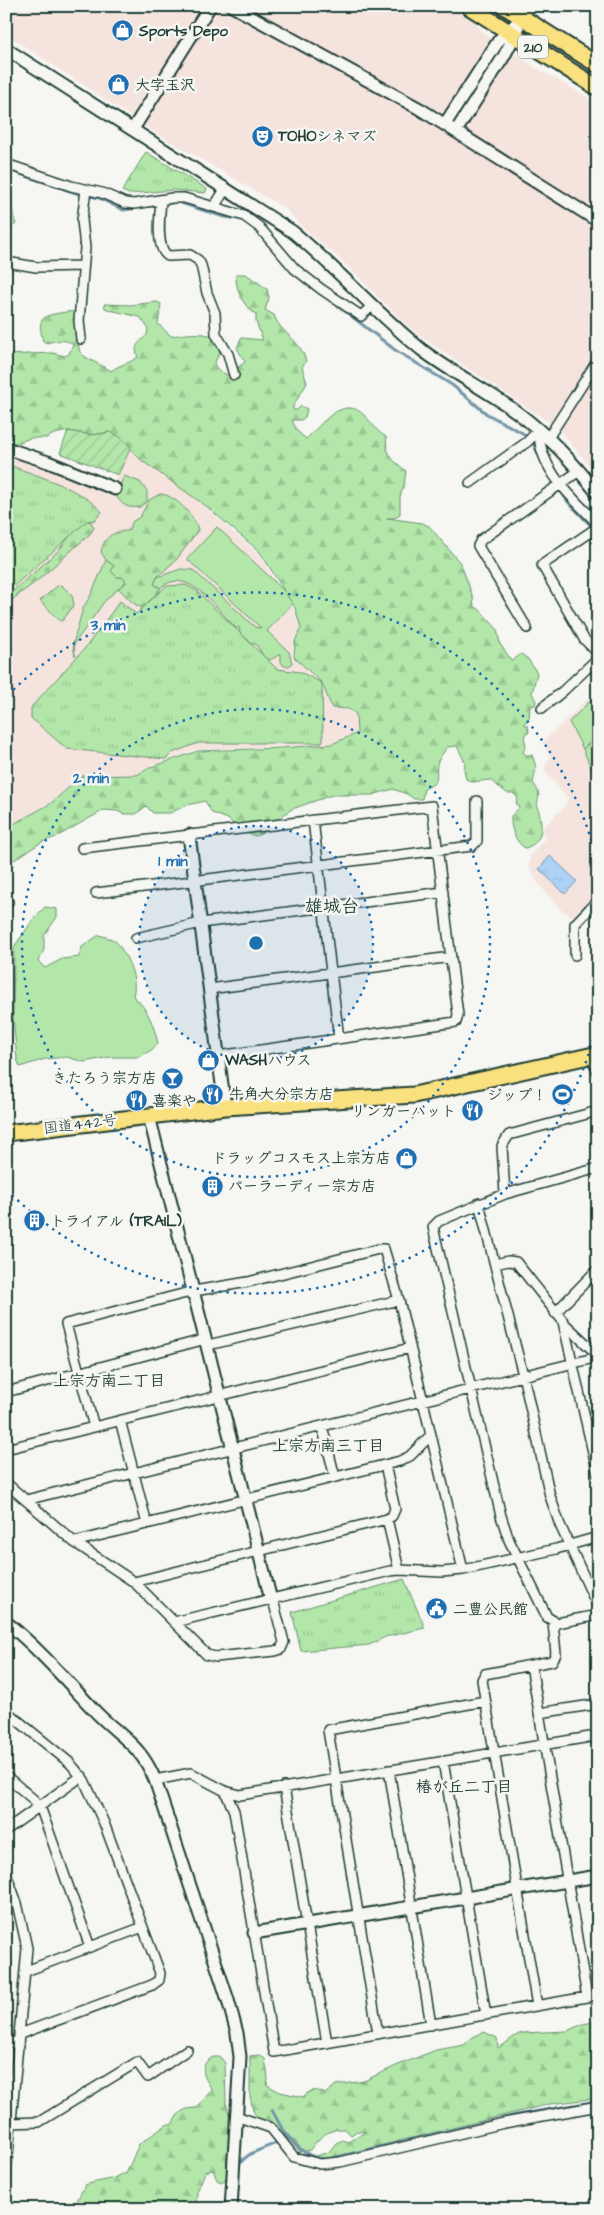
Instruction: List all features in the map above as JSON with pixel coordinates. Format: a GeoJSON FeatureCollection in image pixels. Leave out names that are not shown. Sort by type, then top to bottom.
{"type":"FeatureCollection","features":[{"type":"Feature","properties":{"kind":"highway","name":"210"},"geometry":{"type":"LineString","coordinates":[[468,6],[598,88]]}},
{"type":"Feature","properties":{"kind":"highway","name":"210"},"geometry":{"type":"LineString","coordinates":[[504,6],[526,12],[598,65]]}},
{"type":"Feature","properties":{"kind":"highway","name":"国道442号"},"geometry":{"type":"LineString","coordinates":[[6,1133],[225,1107],[414,1095],[480,1082],[594,1055]]}},
{"type":"Feature","properties":{"kind":"street"},"geometry":{"type":"LineString","coordinates":[[133,129],[210,6]]}},
{"type":"Feature","properties":{"kind":"street"},"geometry":{"type":"LineString","coordinates":[[232,6],[447,121]]}},
{"type":"Feature","properties":{"kind":"street"},"geometry":{"type":"LineString","coordinates":[[243,6],[447,121],[598,221]]}},
{"type":"Feature","properties":{"kind":"street"},"geometry":{"type":"LineString","coordinates":[[458,128],[511,34],[526,12]]}},
{"type":"Feature","properties":{"kind":"street"},"geometry":{"type":"LineString","coordinates":[[447,121],[499,40],[511,34]]}},
{"type":"Feature","properties":{"kind":"street"},"geometry":{"type":"LineString","coordinates":[[6,49],[226,188],[303,240],[335,268],[372,306],[431,356],[508,406],[532,436],[552,471],[558,486],[598,526],[542,564],[584,639],[598,653]]}},
{"type":"Feature","properties":{"kind":"street"},"geometry":{"type":"LineString","coordinates":[[458,128],[598,212]]}},
{"type":"Feature","properties":{"kind":"street"},"geometry":{"type":"LineString","coordinates":[[6,164],[86,190],[102,193],[130,204],[184,198],[251,220],[295,269],[359,315],[364,315],[372,306]]}},
{"type":"Feature","properties":{"kind":"street"},"geometry":{"type":"LineString","coordinates":[[214,207],[226,188]]}},
{"type":"Feature","properties":{"kind":"street"},"geometry":{"type":"LineString","coordinates":[[81,339],[79,322],[85,248],[82,220],[86,190]]}},
{"type":"Feature","properties":{"kind":"street"},"geometry":{"type":"LineString","coordinates":[[160,200],[162,249],[168,256],[190,254],[200,263],[215,313],[216,334],[228,354],[234,375]]}},
{"type":"Feature","properties":{"kind":"street"},"geometry":{"type":"LineString","coordinates":[[6,262],[36,267],[83,266]]}},
{"type":"Feature","properties":{"kind":"street"},"geometry":{"type":"LineString","coordinates":[[548,438],[598,360]]}},
{"type":"Feature","properties":{"kind":"street"},"geometry":{"type":"LineString","coordinates":[[470,483],[532,436],[548,438],[598,494]]}},
{"type":"Feature","properties":{"kind":"street"},"geometry":{"type":"LineString","coordinates":[[6,448],[48,462],[115,489]]}},
{"type":"Feature","properties":{"kind":"street"},"geometry":{"type":"LineString","coordinates":[[527,628],[478,546],[481,540],[579,471]]}},
{"type":"Feature","properties":{"kind":"street"},"geometry":{"type":"LineString","coordinates":[[542,708],[563,692],[598,658]]}},
{"type":"Feature","properties":{"kind":"street"},"geometry":{"type":"LineString","coordinates":[[96,892],[476,844],[477,801]]}},
{"type":"Feature","properties":{"kind":"street"},"geometry":{"type":"LineString","coordinates":[[82,848],[432,806],[458,1015],[456,1022],[218,1056]]}},
{"type":"Feature","properties":{"kind":"street"},"geometry":{"type":"LineString","coordinates":[[313,820],[339,1039]]}},
{"type":"Feature","properties":{"kind":"street"},"geometry":{"type":"LineString","coordinates":[[189,835],[225,1107]]}},
{"type":"Feature","properties":{"kind":"street"},"geometry":{"type":"LineString","coordinates":[[136,938],[200,923],[443,892]]}},
{"type":"Feature","properties":{"kind":"street"},"geometry":{"type":"LineString","coordinates":[[575,955],[575,924],[598,900]]}},
{"type":"Feature","properties":{"kind":"street"},"geometry":{"type":"LineString","coordinates":[[209,989],[451,957]]}},
{"type":"Feature","properties":{"kind":"street"},"geometry":{"type":"LineString","coordinates":[[594,1055],[598,1072]]}},
{"type":"Feature","properties":{"kind":"street"},"geometry":{"type":"LineString","coordinates":[[506,1194],[502,1146],[509,1136],[598,1111]]}},
{"type":"Feature","properties":{"kind":"street"},"geometry":{"type":"LineString","coordinates":[[6,1483],[74,1542],[134,1582],[207,1655],[216,1657],[275,1652],[281,1649],[284,1642],[273,1600],[270,1596],[149,1116]]}},
{"type":"Feature","properties":{"kind":"street"},"geometry":{"type":"LineString","coordinates":[[536,2006],[482,1680],[485,1674],[552,1661],[556,1654],[553,1622],[547,1617],[505,1530],[433,1227],[440,1221],[506,1194],[598,1168]]}},
{"type":"Feature","properties":{"kind":"street"},"geometry":{"type":"LineString","coordinates":[[479,1204],[523,1375],[550,1496],[569,1546],[598,1607]]}},
{"type":"Feature","properties":{"kind":"street"},"geometry":{"type":"LineString","coordinates":[[94,1427],[66,1324],[194,1291],[248,1282],[379,1248],[384,1249],[399,1300],[463,1570]]}},
{"type":"Feature","properties":{"kind":"street"},"geometry":{"type":"LineString","coordinates":[[495,1264],[508,1261],[516,1262],[555,1313],[598,1356]]}},
{"type":"Feature","properties":{"kind":"street"},"geometry":{"type":"LineString","coordinates":[[555,1313],[598,1269]]}},
{"type":"Feature","properties":{"kind":"street"},"geometry":{"type":"LineString","coordinates":[[6,1392],[207,1342],[399,1300]]}},
{"type":"Feature","properties":{"kind":"street"},"geometry":{"type":"LineString","coordinates":[[563,1322],[598,1474]]}},
{"type":"Feature","properties":{"kind":"street"},"geometry":{"type":"LineString","coordinates":[[6,1449],[410,1348]]}},
{"type":"Feature","properties":{"kind":"street"},"geometry":{"type":"LineString","coordinates":[[26,1500],[598,1356]]}},
{"type":"Feature","properties":{"kind":"street"},"geometry":{"type":"LineString","coordinates":[[120,1420],[147,1524]]}},
{"type":"Feature","properties":{"kind":"street"},"geometry":{"type":"LineString","coordinates":[[322,1426],[336,1477]]}},
{"type":"Feature","properties":{"kind":"street"},"geometry":{"type":"LineString","coordinates":[[74,1542],[406,1459],[431,1435]]}},
{"type":"Feature","properties":{"kind":"street"},"geometry":{"type":"LineString","coordinates":[[134,1582],[387,1519],[392,1516],[395,1509],[385,1465]]}},
{"type":"Feature","properties":{"kind":"street"},"geometry":{"type":"LineString","coordinates":[[387,1519],[399,1570]]}},
{"type":"Feature","properties":{"kind":"street"},"geometry":{"type":"LineString","coordinates":[[174,1622],[399,1570],[442,1572],[463,1570],[569,1546],[598,1537]]}},
{"type":"Feature","properties":{"kind":"street"},"geometry":{"type":"LineString","coordinates":[[553,1622],[598,1614]]}},
{"type":"Feature","properties":{"kind":"street"},"geometry":{"type":"LineString","coordinates":[[6,1622],[51,1662],[98,1714],[134,1745],[146,1762],[155,1780],[235,2024],[240,2063],[231,2209]]}},
{"type":"Feature","properties":{"kind":"street"},"geometry":{"type":"LineString","coordinates":[[531,1666],[587,1997]]}},
{"type":"Feature","properties":{"kind":"street"},"geometry":{"type":"LineString","coordinates":[[378,2034],[328,1730],[485,1701]]}},
{"type":"Feature","properties":{"kind":"street"},"geometry":{"type":"LineString","coordinates":[[539,1713],[598,1704]]}},
{"type":"Feature","properties":{"kind":"street"},"geometry":{"type":"LineString","coordinates":[[6,1711],[61,1755],[82,1776],[98,1808],[160,1973],[156,1982],[20,2034]]}},
{"type":"Feature","properties":{"kind":"street"},"geometry":{"type":"LineString","coordinates":[[155,1780],[191,1773],[225,1791],[240,1795],[590,1737],[594,1738],[598,1744]]}},
{"type":"Feature","properties":{"kind":"street"},"geometry":{"type":"LineString","coordinates":[[443,1761],[486,2015]]}},
{"type":"Feature","properties":{"kind":"street"},"geometry":{"type":"LineString","coordinates":[[388,1770],[431,2024]]}},
{"type":"Feature","properties":{"kind":"street"},"geometry":{"type":"LineString","coordinates":[[6,1776],[27,1793],[39,1806],[90,1947]]}},
{"type":"Feature","properties":{"kind":"street"},"geometry":{"type":"LineString","coordinates":[[6,1830],[82,1776]]}},
{"type":"Feature","properties":{"kind":"street"},"geometry":{"type":"LineString","coordinates":[[284,1787],[327,2043]]}},
{"type":"Feature","properties":{"kind":"street"},"geometry":{"type":"LineString","coordinates":[[225,1791],[234,1811],[274,2052],[598,1995]]}},
{"type":"Feature","properties":{"kind":"street"},"geometry":{"type":"LineString","coordinates":[[6,1873],[18,1903],[27,1948],[19,2046],[10,2106],[11,2123],[6,2176]]}},
{"type":"Feature","properties":{"kind":"street"},"geometry":{"type":"LineString","coordinates":[[254,1933],[598,1876]]}},
{"type":"Feature","properties":{"kind":"street"},"geometry":{"type":"LineString","coordinates":[[26,1971],[143,1927]]}},
{"type":"Feature","properties":{"kind":"street"},"geometry":{"type":"LineString","coordinates":[[6,2039],[19,2046]]}},
{"type":"Feature","properties":{"kind":"street"},"geometry":{"type":"LineString","coordinates":[[11,2123],[39,2122],[137,2062],[148,2077],[187,2050]]}},
{"type":"Feature","properties":{"kind":"street"},"geometry":{"type":"LineString","coordinates":[[236,2116],[272,2128],[294,2157],[326,2164],[504,2123],[598,2106]]}},
{"type":"Feature","properties":{"kind":"shaded area"},"geometry":{"type":"Polygon","coordinates":[[[6,6],[452,6],[472,19],[485,34],[536,68],[598,103],[598,476],[565,436],[552,424],[433,345],[407,325],[340,259],[301,226],[286,209],[153,131],[6,34],[6,6]]]}},
{"type":"Feature","properties":{"kind":"shaded area"},"geometry":{"type":"Polygon","coordinates":[[[131,447],[161,469],[258,553],[294,610],[300,629],[293,641],[293,657],[321,682],[332,709],[348,710],[356,715],[356,733],[331,744],[194,750],[150,766],[136,775],[82,776],[49,804],[6,828],[6,455],[21,458],[110,492],[131,447]]]}},
{"type":"Feature","properties":{"kind":"shaded area"},"geometry":{"type":"Polygon","coordinates":[[[598,689],[598,892],[573,916],[561,910],[538,883],[529,867],[530,856],[546,837],[542,829],[564,807],[568,798],[544,770],[550,757],[543,743],[598,689]]]}},
{"type":"Feature","properties":{"kind":"green space"},"geometry":{"type":"Polygon","coordinates":[[[146,152],[207,189],[205,193],[173,190],[129,194],[122,191],[146,152]]]}},
{"type":"Feature","properties":{"kind":"green space"},"geometry":{"type":"Polygon","coordinates":[[[6,185],[11,195],[16,224],[9,229],[6,228],[6,185]]]}},
{"type":"Feature","properties":{"kind":"green space"},"geometry":{"type":"Polygon","coordinates":[[[236,274],[246,274],[267,289],[269,298],[265,310],[274,315],[281,327],[295,341],[303,353],[306,361],[302,367],[307,383],[293,406],[293,410],[297,410],[301,406],[307,409],[305,417],[301,420],[292,420],[297,431],[306,439],[333,414],[348,408],[356,409],[364,415],[386,437],[387,450],[393,460],[406,471],[400,497],[400,514],[395,518],[387,518],[422,523],[429,526],[461,564],[474,606],[497,629],[500,644],[512,661],[521,654],[528,659],[537,673],[532,693],[536,701],[535,705],[530,706],[529,718],[524,724],[528,726],[529,732],[524,737],[526,746],[523,752],[526,755],[532,755],[536,767],[533,783],[539,795],[537,806],[541,827],[539,837],[531,846],[525,848],[521,845],[512,829],[511,816],[519,808],[516,802],[518,798],[513,793],[507,793],[490,780],[472,782],[466,779],[465,762],[457,746],[447,747],[441,756],[437,764],[435,782],[424,789],[422,799],[414,799],[407,794],[393,789],[372,795],[332,795],[292,809],[283,815],[276,827],[256,836],[241,832],[228,819],[212,813],[205,801],[187,805],[170,813],[153,813],[146,806],[136,814],[104,810],[56,837],[42,842],[6,865],[6,828],[50,804],[82,776],[137,775],[151,767],[198,751],[332,744],[357,733],[356,714],[349,709],[332,708],[322,683],[294,657],[295,641],[301,628],[295,608],[260,552],[206,506],[141,460],[120,437],[110,432],[93,435],[68,431],[46,438],[30,438],[18,443],[6,443],[6,355],[52,353],[65,356],[69,354],[73,344],[70,342],[60,340],[47,343],[43,341],[42,321],[53,314],[76,312],[80,352],[86,358],[111,371],[138,357],[137,347],[139,342],[147,335],[148,328],[140,317],[110,310],[105,308],[104,304],[131,305],[157,302],[161,304],[158,324],[171,336],[199,334],[215,337],[220,352],[214,364],[218,370],[234,379],[236,369],[245,362],[237,348],[241,338],[263,340],[256,322],[256,314],[247,307],[241,297],[236,274]]]}},
{"type":"Feature","properties":{"kind":"green space"},"geometry":{"type":"Polygon","coordinates":[[[68,431],[93,435],[110,432],[119,436],[131,447],[118,475],[60,453],[68,431]]]}},
{"type":"Feature","properties":{"kind":"green space"},"geometry":{"type":"Polygon","coordinates":[[[6,464],[70,489],[93,503],[102,512],[95,520],[87,521],[6,593],[6,464]]]}},
{"type":"Feature","properties":{"kind":"green space"},"geometry":{"type":"Polygon","coordinates":[[[124,476],[140,482],[147,491],[147,501],[140,507],[125,506],[116,495],[124,476]]]}},
{"type":"Feature","properties":{"kind":"green space"},"geometry":{"type":"Polygon","coordinates":[[[160,494],[172,498],[184,507],[198,530],[177,559],[157,577],[154,584],[160,588],[159,592],[142,608],[133,603],[118,588],[125,584],[126,581],[122,577],[117,577],[111,571],[114,566],[106,560],[101,552],[104,542],[110,536],[118,532],[128,531],[133,521],[140,517],[149,500],[160,494]]]}},
{"type":"Feature","properties":{"kind":"green space"},"geometry":{"type":"Polygon","coordinates":[[[86,520],[91,522],[94,528],[89,535],[38,580],[13,599],[6,610],[6,597],[57,552],[78,526],[86,520]]]}},
{"type":"Feature","properties":{"kind":"green space"},"geometry":{"type":"Polygon","coordinates":[[[217,527],[295,601],[267,631],[289,652],[292,663],[289,666],[284,666],[281,662],[281,654],[270,660],[264,657],[256,644],[252,644],[239,632],[240,628],[236,628],[202,593],[192,586],[181,582],[171,582],[160,588],[154,584],[157,577],[181,569],[193,570],[255,627],[261,628],[187,559],[217,527]]]}},
{"type":"Feature","properties":{"kind":"green space"},"geometry":{"type":"Polygon","coordinates":[[[106,560],[114,566],[117,577],[122,577],[126,581],[104,602],[74,644],[75,656],[73,644],[83,608],[91,595],[106,560]]]}},
{"type":"Feature","properties":{"kind":"green space"},"geometry":{"type":"Polygon","coordinates":[[[61,585],[72,595],[74,605],[63,620],[60,621],[40,601],[57,586],[61,585]]]}},
{"type":"Feature","properties":{"kind":"green space"},"geometry":{"type":"Polygon","coordinates":[[[186,585],[197,591],[277,669],[300,672],[322,683],[323,741],[321,743],[198,743],[172,753],[166,759],[67,749],[31,718],[31,708],[33,705],[86,647],[120,601],[136,614],[166,586],[186,585]]]}},
{"type":"Feature","properties":{"kind":"green space"},"geometry":{"type":"Polygon","coordinates":[[[598,693],[598,734],[583,749],[569,722],[598,693]]]}},
{"type":"Feature","properties":{"kind":"green space"},"geometry":{"type":"Polygon","coordinates":[[[598,734],[598,785],[583,749],[598,734]]]}},
{"type":"Feature","properties":{"kind":"green space"},"geometry":{"type":"Polygon","coordinates":[[[45,907],[57,909],[57,917],[44,936],[44,950],[38,961],[45,968],[62,959],[79,957],[82,947],[99,935],[115,941],[131,968],[134,983],[133,996],[150,1018],[155,1030],[158,1044],[150,1051],[138,1057],[110,1057],[84,1062],[67,1057],[45,1059],[20,1067],[17,1059],[13,1017],[14,947],[35,917],[45,907]]]}},
{"type":"Feature","properties":{"kind":"green space"},"geometry":{"type":"Polygon","coordinates":[[[404,1579],[425,1628],[385,1637],[369,1645],[301,1651],[292,1612],[404,1579]]]}},
{"type":"Feature","properties":{"kind":"green space"},"geometry":{"type":"Polygon","coordinates":[[[598,2021],[598,2098],[550,2104],[322,2160],[316,2159],[316,2156],[329,2152],[336,2143],[343,2140],[348,2142],[365,2132],[357,2131],[351,2135],[345,2129],[334,2130],[320,2138],[310,2150],[300,2152],[276,2126],[257,2118],[253,2110],[250,2096],[250,2056],[259,2055],[265,2059],[268,2077],[267,2085],[280,2092],[303,2097],[311,2091],[319,2091],[325,2094],[336,2085],[364,2081],[436,2050],[464,2045],[473,2037],[484,2032],[497,2038],[498,2048],[522,2033],[567,2031],[583,2024],[598,2021]]]}},
{"type":"Feature","properties":{"kind":"green space"},"geometry":{"type":"Polygon","coordinates":[[[213,2057],[220,2057],[225,2063],[226,2103],[231,2121],[230,2149],[226,2160],[229,2178],[221,2182],[217,2180],[213,2170],[205,2172],[197,2192],[196,2209],[64,2209],[76,2203],[85,2185],[126,2174],[139,2144],[168,2124],[172,2125],[176,2117],[182,2112],[197,2108],[212,2089],[205,2076],[204,2068],[208,2060],[213,2057]]]}},
{"type":"Feature","properties":{"kind":"water"},"geometry":{"type":"Polygon","coordinates":[[[550,856],[577,881],[565,894],[539,869],[550,856]]]}},
{"type":"Feature","properties":{"kind":"waterway"},"geometry":{"type":"LineString","coordinates":[[6,169],[79,194],[99,198],[123,210],[178,202],[224,217],[240,219]]}},
{"type":"Feature","properties":{"kind":"waterway"},"geometry":{"type":"LineString","coordinates":[[303,281],[314,289]]}},
{"type":"Feature","properties":{"kind":"waterway"},"geometry":{"type":"LineString","coordinates":[[332,301],[395,350],[452,385],[487,414],[526,435],[533,443],[541,460]]}},
{"type":"Feature","properties":{"kind":"waterway"},"geometry":{"type":"LineString","coordinates":[[549,474],[568,502],[598,533]]}},
{"type":"Feature","properties":{"kind":"waterway"},"geometry":{"type":"LineString","coordinates":[[287,2135],[296,2145],[310,2155],[328,2159],[516,2115],[598,2101]]}},
{"type":"Feature","properties":{"kind":"waterway"},"geometry":{"type":"LineString","coordinates":[[272,2110],[286,2136]]}},
{"type":"Feature","properties":{"kind":"waterway"},"geometry":{"type":"LineString","coordinates":[[237,2168],[246,2157],[279,2141]]}},
{"type":"Feature","properties":{"kind":"waterway"},"geometry":{"type":"LineString","coordinates":[[224,2209],[227,2200]]}},
{"type":"Feature","properties":{"kind":"place","name":"Sports Depo"},"geometry":{"type":"Point","coordinates":[123,31]}},
{"type":"Feature","properties":{"kind":"place","name":"大字玉沢"},"geometry":{"type":"Point","coordinates":[119,85]}},
{"type":"Feature","properties":{"kind":"place","name":"TOHOシネマズ"},"geometry":{"type":"Point","coordinates":[262,136]}},
{"type":"Feature","properties":{"kind":"place","name":"WASHハウス"},"geometry":{"type":"Point","coordinates":[209,1060]}},
{"type":"Feature","properties":{"kind":"place","name":"きたろう宗方店"},"geometry":{"type":"Point","coordinates":[173,1078]}},
{"type":"Feature","properties":{"kind":"place","name":"牛角大分宗方店"},"geometry":{"type":"Point","coordinates":[213,1094]}},
{"type":"Feature","properties":{"kind":"place","name":"ジップ！"},"geometry":{"type":"Point","coordinates":[563,1095]}},
{"type":"Feature","properties":{"kind":"place","name":"喜楽や"},"geometry":{"type":"Point","coordinates":[136,1101]}},
{"type":"Feature","properties":{"kind":"place","name":"リンガーハット"},"geometry":{"type":"Point","coordinates":[472,1111]}},
{"type":"Feature","properties":{"kind":"place","name":"ドラッグコスモス上宗方店"},"geometry":{"type":"Point","coordinates":[407,1158]}},
{"type":"Feature","properties":{"kind":"place","name":"パーラーディー宗方店"},"geometry":{"type":"Point","coordinates":[212,1186]}},
{"type":"Feature","properties":{"kind":"place","name":"トライアル (TRAIL)"},"geometry":{"type":"Point","coordinates":[34,1221]}},
{"type":"Feature","properties":{"kind":"place","name":"二豊公民館"},"geometry":{"type":"Point","coordinates":[437,1609]}},
{"type":"Feature","properties":{"kind":"district","name":"雄城台"},"geometry":{"type":"Point","coordinates":[332,906]}},
{"type":"Feature","properties":{"kind":"district","name":"上宗方南二丁目"},"geometry":{"type":"Point","coordinates":[109,1380]}},
{"type":"Feature","properties":{"kind":"district","name":"上宗方南三丁目"},"geometry":{"type":"Point","coordinates":[328,1445]}},
{"type":"Feature","properties":{"kind":"district","name":"椿が丘二丁目"},"geometry":{"type":"Point","coordinates":[464,1786]}}]}
